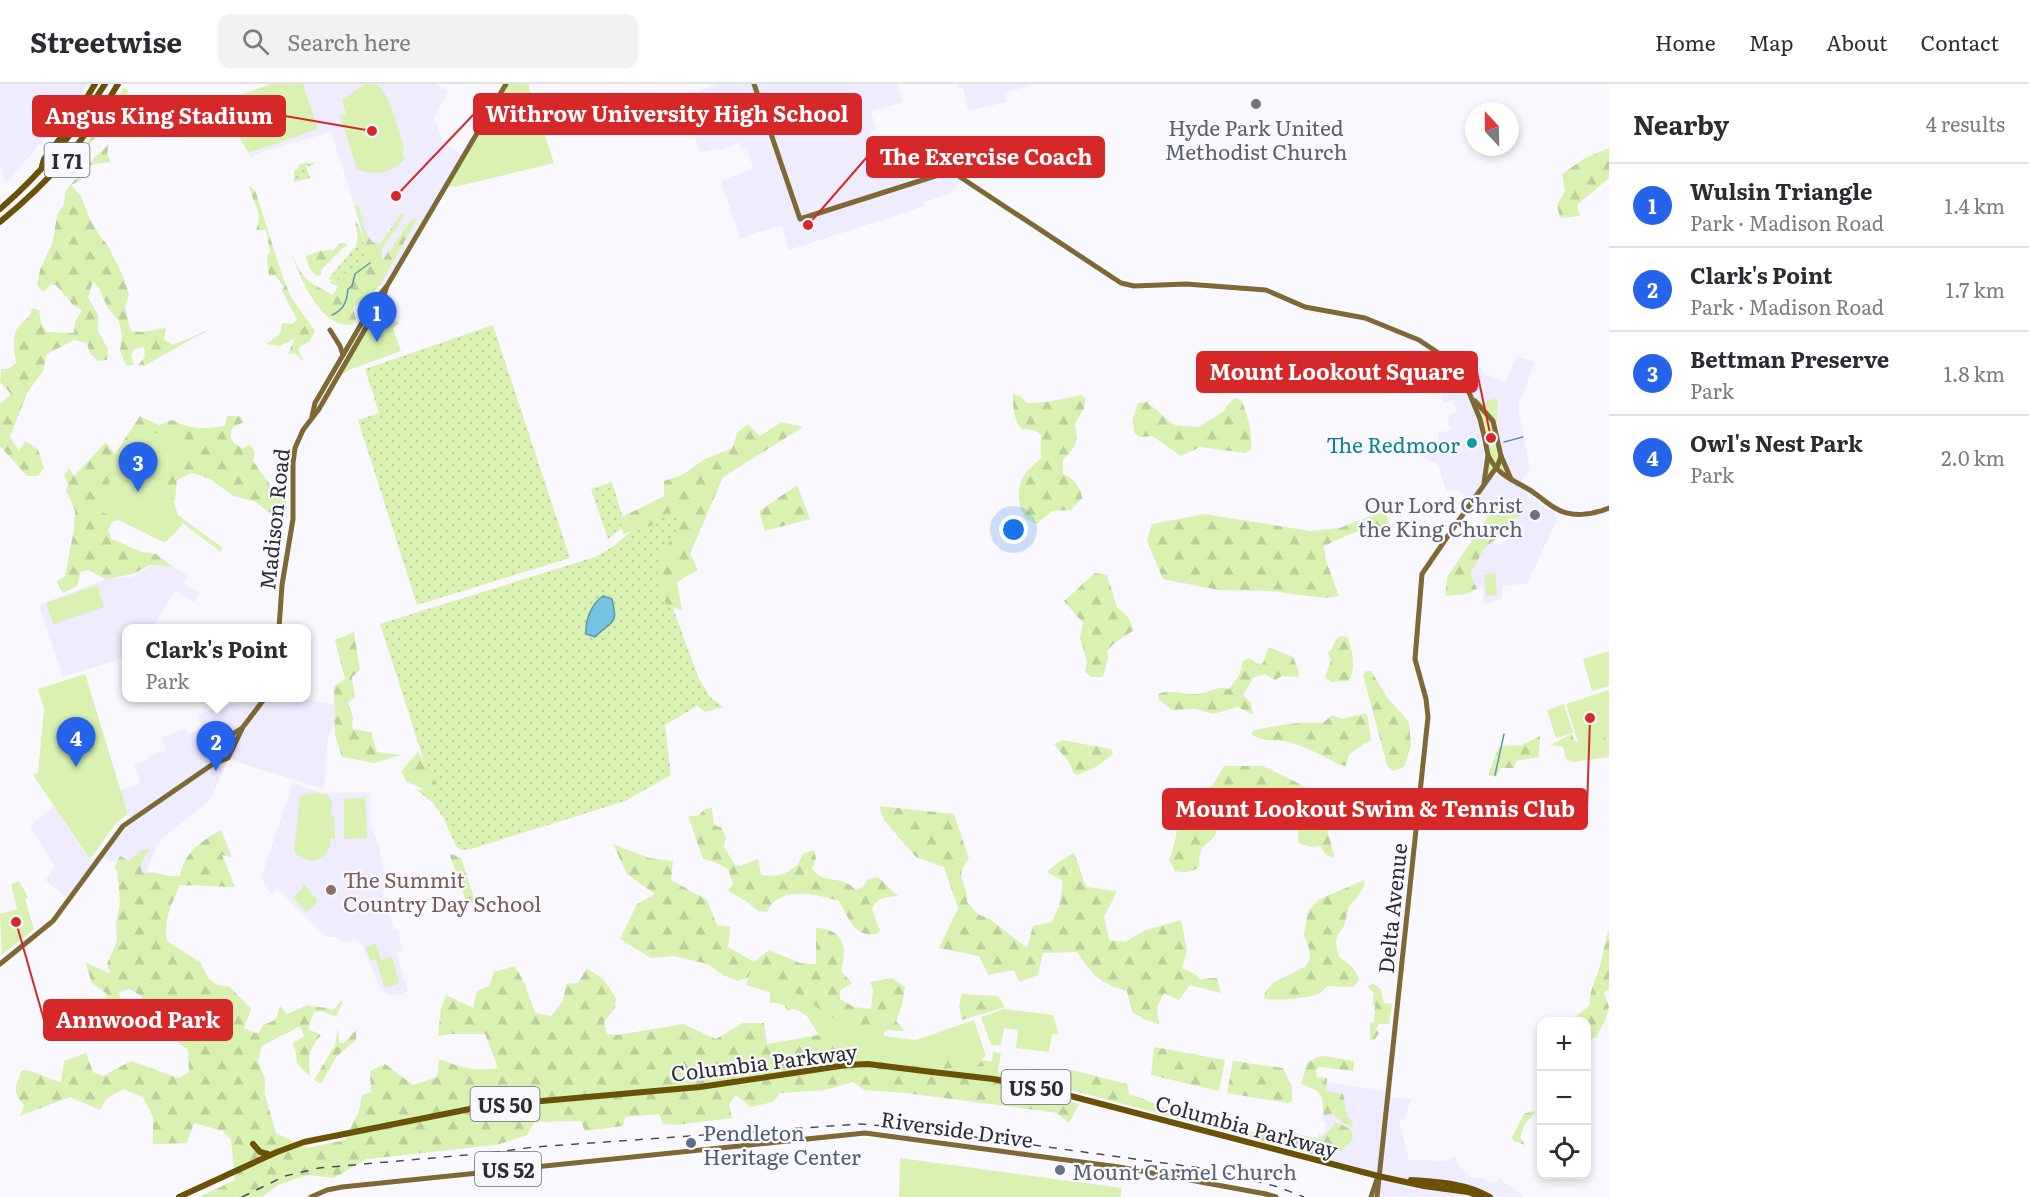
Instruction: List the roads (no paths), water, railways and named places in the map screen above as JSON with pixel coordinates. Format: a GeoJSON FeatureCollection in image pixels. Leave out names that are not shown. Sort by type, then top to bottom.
{"type":"FeatureCollection","features":[{"type":"Feature","properties":{"kind":"highway"},"geometry":{"type":"LineString","coordinates":[[41,169],[44,159],[69,128],[95,84]]}},
{"type":"Feature","properties":{"kind":"highway","name":"I 71"},"geometry":{"type":"LineString","coordinates":[[0,209],[62,147],[86,116],[105,84]]}},
{"type":"Feature","properties":{"kind":"highway","name":"I 71"},"geometry":{"type":"LineString","coordinates":[[0,222],[42,186],[66,161],[104,108],[118,84]]}},
{"type":"Feature","properties":{"kind":"highway","name":"Columbia Parkway"},"geometry":{"type":"LineString","coordinates":[[179,1197],[278,1152],[304,1143],[485,1106],[699,1087],[868,1064],[993,1079],[1035,1087],[1378,1176],[1467,1192],[1482,1197]]}},
{"type":"Feature","properties":{"kind":"highway"},"geometry":{"type":"LineString","coordinates":[[253,1144],[263,1154],[278,1152]]}},
{"type":"Feature","properties":{"kind":"highway","name":"Columbia Parkway"},"geometry":{"type":"LineString","coordinates":[[1392,1179],[1450,1183],[1469,1187],[1490,1197]]}},
{"type":"Feature","properties":{"kind":"highway"},"geometry":{"type":"LineString","coordinates":[[1419,1185],[1433,1183],[1448,1185],[1450,1183]]}},
{"type":"Feature","properties":{"kind":"main road","name":"Madison Road"},"geometry":{"type":"LineString","coordinates":[[312,416],[315,403],[343,355],[374,302],[387,286],[506,84]]}},
{"type":"Feature","properties":{"kind":"main road"},"geometry":{"type":"LineString","coordinates":[[754,84],[800,219],[951,171],[1121,283],[1134,286],[1186,284],[1266,290],[1305,307],[1365,318],[1414,337],[1452,362],[1461,373],[1476,404],[1493,421],[1501,456],[1510,479]]}},
{"type":"Feature","properties":{"kind":"main road","name":"Madison Road"},"geometry":{"type":"LineString","coordinates":[[279,624],[282,586],[293,519],[293,457],[297,442],[332,387],[383,298],[387,286]]}},
{"type":"Feature","properties":{"kind":"main road"},"geometry":{"type":"LineString","coordinates":[[330,330],[343,355]]}},
{"type":"Feature","properties":{"kind":"main road"},"geometry":{"type":"LineString","coordinates":[[332,387],[351,342]]}},
{"type":"Feature","properties":{"kind":"main road","name":"Delta Avenue"},"geometry":{"type":"LineString","coordinates":[[1470,395],[1481,424],[1489,458],[1485,483]]}},
{"type":"Feature","properties":{"kind":"main road"},"geometry":{"type":"LineString","coordinates":[[1481,424],[1488,420],[1493,421]]}},
{"type":"Feature","properties":{"kind":"main road"},"geometry":{"type":"LineString","coordinates":[[1489,458],[1496,460],[1501,456]]}},
{"type":"Feature","properties":{"kind":"main road","name":"Delta Avenue"},"geometry":{"type":"LineString","coordinates":[[1371,1197],[1378,1176],[1428,717],[1426,699],[1414,659],[1422,574],[1496,469],[1501,456]]}},
{"type":"Feature","properties":{"kind":"main road"},"geometry":{"type":"LineString","coordinates":[[1489,458],[1496,469],[1563,512],[1588,514],[1609,508]]}},
{"type":"Feature","properties":{"kind":"main road"},"geometry":{"type":"LineString","coordinates":[[0,964],[47,927],[123,826],[213,764],[228,759],[243,727],[262,702]]}},
{"type":"Feature","properties":{"kind":"main road"},"geometry":{"type":"LineString","coordinates":[[213,764],[234,733],[243,727]]}},
{"type":"Feature","properties":{"kind":"main road","name":"Riverside Drive"},"geometry":{"type":"LineString","coordinates":[[311,1197],[342,1187],[856,1133],[872,1133],[1119,1167],[1276,1197]]}},
{"type":"Feature","properties":{"kind":"main road","name":"Delta Avenue"},"geometry":{"type":"LineString","coordinates":[[1377,1197],[1380,1182],[1378,1176]]}},
{"type":"Feature","properties":{"kind":"water"},"geometry":{"type":"Polygon","coordinates":[[[603,596],[612,599],[615,614],[612,622],[595,637],[586,634],[587,624],[592,608],[603,596]]]}},
{"type":"Feature","properties":{"kind":"waterway"},"geometry":{"type":"LineString","coordinates":[[332,315],[344,305],[355,274],[370,263]]}},
{"type":"Feature","properties":{"kind":"waterway"},"geometry":{"type":"LineString","coordinates":[[1504,442],[1523,437]]}},
{"type":"Feature","properties":{"kind":"waterway"},"geometry":{"type":"LineString","coordinates":[[1495,775],[1504,734]]}},
{"type":"Feature","properties":{"kind":"railway"},"geometry":{"type":"LineString","coordinates":[[242,1197],[285,1176],[319,1168],[534,1147],[860,1124],[909,1128],[1215,1170],[1278,1187],[1304,1197]]}},
{"type":"Feature","properties":{"kind":"place","name":"Hyde Park United Methodist Church"},"geometry":{"type":"Point","coordinates":[1256,104]}},
{"type":"Feature","properties":{"kind":"place","name":"Angus King Stadium"},"geometry":{"type":"Point","coordinates":[372,131]}},
{"type":"Feature","properties":{"kind":"place","name":"Withrow University High School"},"geometry":{"type":"Point","coordinates":[396,196]}},
{"type":"Feature","properties":{"kind":"place","name":"The Exercise Coach"},"geometry":{"type":"Point","coordinates":[808,225]}},
{"type":"Feature","properties":{"kind":"place","name":"Wulsin Triangle"},"geometry":{"type":"Point","coordinates":[377,342]}},
{"type":"Feature","properties":{"kind":"place","name":"Mount Lookout Square"},"geometry":{"type":"Point","coordinates":[1491,438]}},
{"type":"Feature","properties":{"kind":"place","name":"The Redmoor"},"geometry":{"type":"Point","coordinates":[1472,443]}},
{"type":"Feature","properties":{"kind":"place","name":"Bettman Preserve"},"geometry":{"type":"Point","coordinates":[138,492]}},
{"type":"Feature","properties":{"kind":"place","name":"Our Lord Christ the King Church"},"geometry":{"type":"Point","coordinates":[1535,515]}},
{"type":"Feature","properties":{"kind":"place","name":"Mount Lookout Swim & Tennis Club"},"geometry":{"type":"Point","coordinates":[1590,718]}},
{"type":"Feature","properties":{"kind":"place","name":"Owl's Nest Park"},"geometry":{"type":"Point","coordinates":[76,767]}},
{"type":"Feature","properties":{"kind":"place","name":"Clark's Point"},"geometry":{"type":"Point","coordinates":[216,771]}},
{"type":"Feature","properties":{"kind":"place","name":"The Summit Country Day School"},"geometry":{"type":"Point","coordinates":[331,890]}},
{"type":"Feature","properties":{"kind":"place","name":"Annwood Park"},"geometry":{"type":"Point","coordinates":[16,922]}},
{"type":"Feature","properties":{"kind":"place","name":"Pendleton Heritage Center"},"geometry":{"type":"Point","coordinates":[691,1143]}},
{"type":"Feature","properties":{"kind":"place","name":"Mount Carmel Church"},"geometry":{"type":"Point","coordinates":[1060,1170]}}]}
